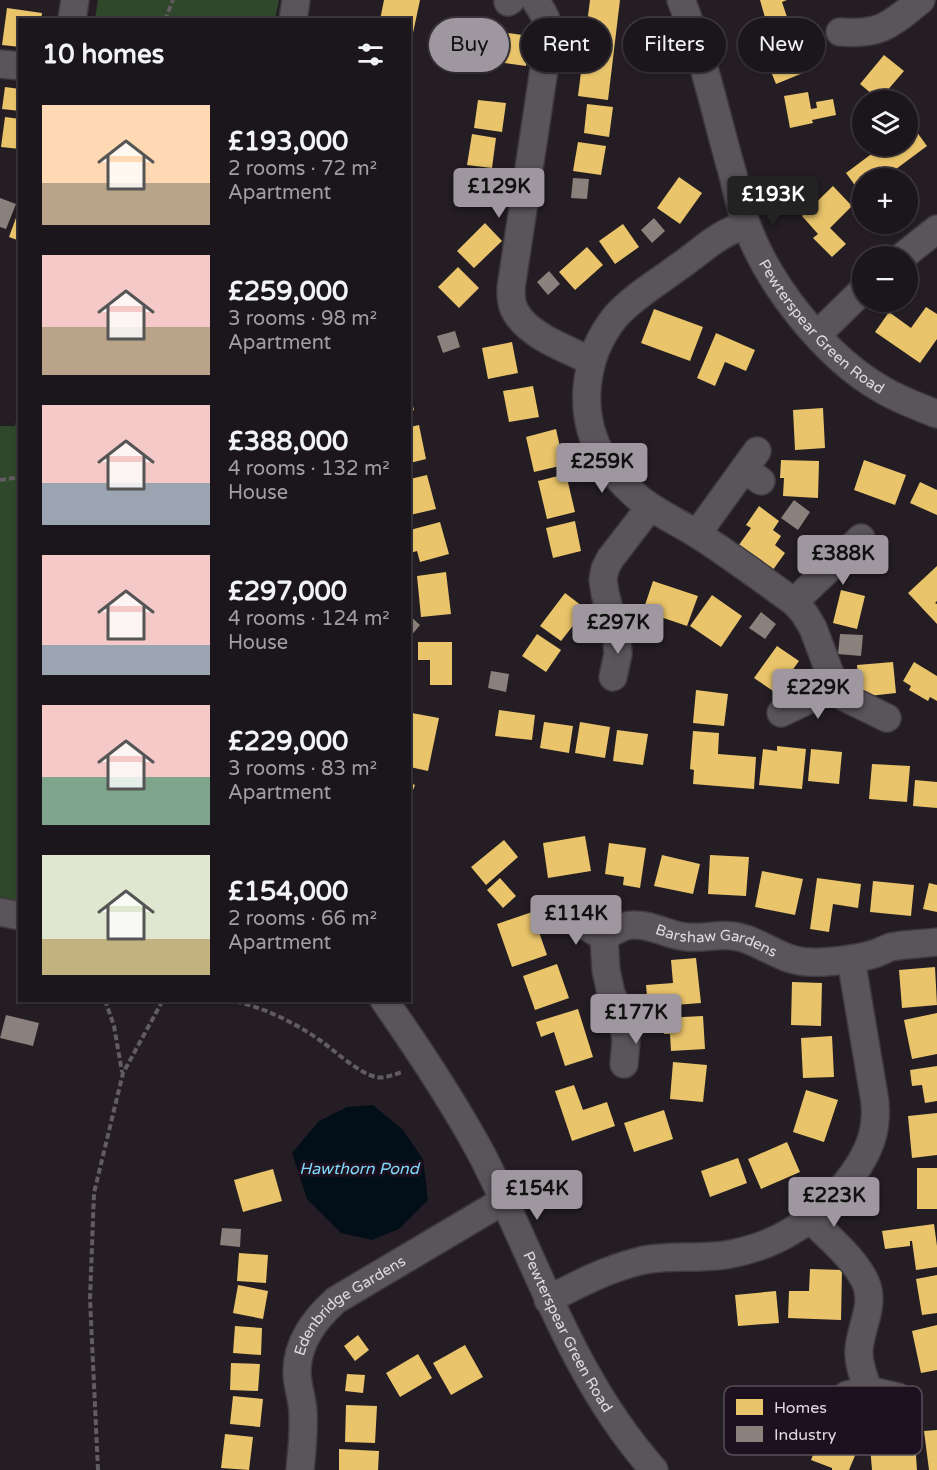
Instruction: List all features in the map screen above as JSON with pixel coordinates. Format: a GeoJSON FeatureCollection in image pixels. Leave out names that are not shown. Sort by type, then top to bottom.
{"type":"FeatureCollection","features":[{"type":"Feature","properties":{"kind":"street"},"geometry":{"type":"LineString","coordinates":[[72,18],[75,0]]}},
{"type":"Feature","properties":{"kind":"street"},"geometry":{"type":"LineString","coordinates":[[293,18],[296,0]]}},
{"type":"Feature","properties":{"kind":"street"},"geometry":{"type":"LineString","coordinates":[[535,0],[546,16],[549,36],[511,288],[512,300],[515,311],[539,335],[591,361]]}},
{"type":"Feature","properties":{"kind":"street","name":"Pewterspear Green Road"},"geometry":{"type":"LineString","coordinates":[[681,0],[708,78],[719,128],[746,224],[777,284],[795,310],[850,367],[882,390],[937,414]]}},
{"type":"Feature","properties":{"kind":"street"},"geometry":{"type":"LineString","coordinates":[[837,32],[857,33],[882,28],[921,0]]}},
{"type":"Feature","properties":{"kind":"street"},"geometry":{"type":"LineString","coordinates":[[0,64],[18,66]]}},
{"type":"Feature","properties":{"kind":"street"},"geometry":{"type":"LineString","coordinates":[[746,224],[716,239],[628,304],[610,324],[596,348],[587,383],[587,404],[592,432],[612,472],[636,496],[650,507],[697,534],[794,602],[813,628],[835,687],[844,697],[887,718]]}},
{"type":"Feature","properties":{"kind":"street"},"geometry":{"type":"LineString","coordinates":[[916,246],[937,229]]}},
{"type":"Feature","properties":{"kind":"street"},"geometry":{"type":"LineString","coordinates":[[817,335],[852,301]]}},
{"type":"Feature","properties":{"kind":"street"},"geometry":{"type":"LineString","coordinates":[[697,534],[754,467]]}},
{"type":"Feature","properties":{"kind":"street"},"geometry":{"type":"LineString","coordinates":[[614,679],[618,654],[617,641],[605,593],[603,580],[605,569],[610,559],[650,507]]}},
{"type":"Feature","properties":{"kind":"street"},"geometry":{"type":"LineString","coordinates":[[794,602],[860,538]]}},
{"type":"Feature","properties":{"kind":"street"},"geometry":{"type":"LineString","coordinates":[[781,713],[835,687]]}},
{"type":"Feature","properties":{"kind":"street"},"geometry":{"type":"LineString","coordinates":[[0,912],[18,916]]}},
{"type":"Feature","properties":{"kind":"street"},"geometry":{"type":"LineString","coordinates":[[571,917],[604,937],[606,970],[611,993],[623,1022],[626,1041],[622,1066]]}},
{"type":"Feature","properties":{"kind":"street","name":"Barshaw Gardens"},"geometry":{"type":"LineString","coordinates":[[604,937],[620,927],[633,925],[647,926],[687,937],[734,935],[780,956],[795,961],[811,962],[862,956],[891,947],[937,942]]}},
{"type":"Feature","properties":{"kind":"street"},"geometry":{"type":"LineString","coordinates":[[548,1300],[599,1273],[642,1260],[699,1258],[750,1249],[790,1232],[810,1219],[844,1186],[865,1155],[872,1138],[875,1121],[862,956]]}},
{"type":"Feature","properties":{"kind":"street","name":"Pewterspear Green Road"},"geometry":{"type":"LineString","coordinates":[[385,1002],[429,1065],[482,1155],[548,1300],[582,1368],[613,1418],[654,1470]]}},
{"type":"Feature","properties":{"kind":"street","name":"Edenbridge Gardens"},"geometry":{"type":"LineString","coordinates":[[300,1470],[304,1429],[297,1373],[298,1356],[304,1339],[313,1325],[336,1300],[503,1201]]}},
{"type":"Feature","properties":{"kind":"street"},"geometry":{"type":"LineString","coordinates":[[810,1219],[852,1261],[867,1287],[869,1301],[859,1352],[858,1386]]}},
{"type":"Feature","properties":{"kind":"path"},"geometry":{"type":"LineString","coordinates":[[166,18],[173,0]]}},
{"type":"Feature","properties":{"kind":"path"},"geometry":{"type":"LineString","coordinates":[[0,480],[18,477]]}},
{"type":"Feature","properties":{"kind":"path"},"geometry":{"type":"LineString","coordinates":[[106,1002],[114,1026],[123,1074]]}},
{"type":"Feature","properties":{"kind":"path"},"geometry":{"type":"LineString","coordinates":[[98,1470],[90,1299],[94,1193],[123,1074],[162,1002]]}},
{"type":"Feature","properties":{"kind":"path"},"geometry":{"type":"LineString","coordinates":[[234,1002],[256,1008],[296,1025],[372,1077],[384,1077],[429,1065]]}},
{"type":"Feature","properties":{"kind":"green space"},"geometry":{"type":"Polygon","coordinates":[[[98,0],[279,0],[275,18],[95,18],[98,0]]]}},
{"type":"Feature","properties":{"kind":"green space"},"geometry":{"type":"Polygon","coordinates":[[[18,410],[18,922],[0,918],[0,426],[15,426],[18,410]]]}},
{"type":"Feature","properties":{"kind":"water","name":"Hawthorn Pond"},"geometry":{"type":"Polygon","coordinates":[[[373,1105],[403,1130],[423,1159],[428,1200],[399,1229],[372,1240],[341,1233],[307,1199],[292,1153],[319,1121],[347,1107],[373,1105]]]}},
{"type":"Feature","properties":{"kind":"building: Homes"},"geometry":{"type":"Polygon","coordinates":[[[384,0],[420,0],[413,33],[411,32],[411,18],[380,18],[384,0]]]}},
{"type":"Feature","properties":{"kind":"building: Homes"},"geometry":{"type":"Polygon","coordinates":[[[590,0],[620,0],[608,100],[578,96],[581,72],[611,72],[611,18],[588,18],[590,0]]]}},
{"type":"Feature","properties":{"kind":"building: Homes"},"geometry":{"type":"Polygon","coordinates":[[[760,0],[787,0],[782,2],[787,18],[765,18],[760,0]]]}},
{"type":"Feature","properties":{"kind":"building: Homes"},"geometry":{"type":"Polygon","coordinates":[[[7,8],[42,13],[41,18],[18,18],[18,47],[2,45],[7,8]]]}},
{"type":"Feature","properties":{"kind":"building: Homes"},"geometry":{"type":"Polygon","coordinates":[[[509,33],[521,35],[521,65],[509,64],[509,33]]]}},
{"type":"Feature","properties":{"kind":"building: Homes"},"geometry":{"type":"Polygon","coordinates":[[[884,55],[904,71],[888,90],[867,90],[860,84],[884,55]]]}},
{"type":"Feature","properties":{"kind":"building: Homes"},"geometry":{"type":"Polygon","coordinates":[[[771,72],[803,72],[803,73],[776,84],[771,72]]]}},
{"type":"Feature","properties":{"kind":"building: Homes"},"geometry":{"type":"Polygon","coordinates":[[[5,87],[18,89],[18,111],[2,109],[5,87]]]}},
{"type":"Feature","properties":{"kind":"building: Homes"},"geometry":{"type":"Polygon","coordinates":[[[808,92],[811,109],[817,108],[816,102],[833,99],[836,115],[790,128],[784,96],[808,92]]]}},
{"type":"Feature","properties":{"kind":"building: Homes"},"geometry":{"type":"Polygon","coordinates":[[[478,100],[506,103],[502,132],[474,128],[478,100]]]}},
{"type":"Feature","properties":{"kind":"building: Homes"},"geometry":{"type":"Polygon","coordinates":[[[587,104],[613,107],[609,137],[584,133],[587,104]]]}},
{"type":"Feature","properties":{"kind":"building: Homes"},"geometry":{"type":"Polygon","coordinates":[[[5,117],[18,119],[18,149],[1,147],[5,117]]]}},
{"type":"Feature","properties":{"kind":"building: Homes"},"geometry":{"type":"Polygon","coordinates":[[[472,134],[496,138],[492,168],[467,165],[472,134]]]}},
{"type":"Feature","properties":{"kind":"building: Homes"},"geometry":{"type":"Polygon","coordinates":[[[918,134],[927,146],[918,153],[918,134]]]}},
{"type":"Feature","properties":{"kind":"building: Homes"},"geometry":{"type":"Polygon","coordinates":[[[578,142],[606,146],[601,175],[573,171],[578,142]]]}},
{"type":"Feature","properties":{"kind":"building: Homes"},"geometry":{"type":"Polygon","coordinates":[[[869,156],[914,156],[897,168],[853,168],[869,156]]]}},
{"type":"Feature","properties":{"kind":"building: Homes"},"geometry":{"type":"Polygon","coordinates":[[[852,168],[852,181],[846,173],[852,168]]]}},
{"type":"Feature","properties":{"kind":"building: Homes"},"geometry":{"type":"Polygon","coordinates":[[[468,172],[497,177],[493,207],[464,203],[468,172]]]}},
{"type":"Feature","properties":{"kind":"building: Homes"},"geometry":{"type":"Polygon","coordinates":[[[679,177],[702,193],[680,224],[657,208],[679,177]]]}},
{"type":"Feature","properties":{"kind":"building: Homes"},"geometry":{"type":"Polygon","coordinates":[[[833,186],[852,206],[830,228],[846,244],[832,257],[813,238],[818,234],[802,216],[833,186]]]}},
{"type":"Feature","properties":{"kind":"building: Homes"},"geometry":{"type":"Polygon","coordinates":[[[17,215],[18,215],[18,240],[9,237],[17,215]]]}},
{"type":"Feature","properties":{"kind":"building: Homes"},"geometry":{"type":"Polygon","coordinates":[[[485,223],[502,241],[474,268],[457,251],[485,223]]]}},
{"type":"Feature","properties":{"kind":"building: Homes"},"geometry":{"type":"Polygon","coordinates":[[[623,224],[639,247],[615,264],[599,241],[623,224]]]}},
{"type":"Feature","properties":{"kind":"building: Homes"},"geometry":{"type":"Polygon","coordinates":[[[587,247],[603,265],[575,290],[559,272],[587,247]]]}},
{"type":"Feature","properties":{"kind":"building: Homes"},"geometry":{"type":"Polygon","coordinates":[[[458,267],[479,288],[459,308],[438,287],[458,267]]]}},
{"type":"Feature","properties":{"kind":"building: Homes"},"geometry":{"type":"Polygon","coordinates":[[[926,307],[937,314],[937,339],[920,363],[875,332],[889,312],[911,328],[926,307]]]}},
{"type":"Feature","properties":{"kind":"building: Homes"},"geometry":{"type":"Polygon","coordinates":[[[654,309],[703,327],[690,361],[641,343],[654,309]]]}},
{"type":"Feature","properties":{"kind":"building: Homes"},"geometry":{"type":"Polygon","coordinates":[[[716,333],[755,350],[746,371],[725,362],[715,386],[697,378],[716,333]]]}},
{"type":"Feature","properties":{"kind":"building: Homes"},"geometry":{"type":"Polygon","coordinates":[[[512,342],[518,373],[488,379],[482,348],[512,342]]]}},
{"type":"Feature","properties":{"kind":"building: Homes"},"geometry":{"type":"Polygon","coordinates":[[[533,386],[539,417],[509,422],[503,391],[533,386]]]}},
{"type":"Feature","properties":{"kind":"building: Homes"},"geometry":{"type":"Polygon","coordinates":[[[823,408],[825,448],[795,450],[793,410],[823,408]]]}},
{"type":"Feature","properties":{"kind":"building: Homes"},"geometry":{"type":"Polygon","coordinates":[[[419,425],[426,459],[411,463],[411,427],[419,425]]]}},
{"type":"Feature","properties":{"kind":"building: Homes"},"geometry":{"type":"Polygon","coordinates":[[[556,429],[564,465],[534,472],[526,437],[556,429]]]}},
{"type":"Feature","properties":{"kind":"building: Homes"},"geometry":{"type":"Polygon","coordinates":[[[781,460],[819,461],[818,498],[783,496],[784,478],[780,478],[781,460]]]}},
{"type":"Feature","properties":{"kind":"building: Homes"},"geometry":{"type":"Polygon","coordinates":[[[864,460],[906,475],[895,505],[854,490],[864,460]]]}},
{"type":"Feature","properties":{"kind":"building: Homes"},"geometry":{"type":"Polygon","coordinates":[[[566,474],[575,512],[547,519],[538,481],[566,474]]]}},
{"type":"Feature","properties":{"kind":"building: Homes"},"geometry":{"type":"Polygon","coordinates":[[[427,475],[436,509],[411,515],[411,479],[427,475]]]}},
{"type":"Feature","properties":{"kind":"building: Homes"},"geometry":{"type":"Polygon","coordinates":[[[920,482],[937,490],[937,515],[910,503],[920,482]]]}},
{"type":"Feature","properties":{"kind":"building: Homes"},"geometry":{"type":"Polygon","coordinates":[[[759,506],[779,521],[773,530],[781,536],[775,545],[785,553],[770,574],[736,549],[751,528],[746,525],[759,506]]]}},
{"type":"Feature","properties":{"kind":"building: Homes"},"geometry":{"type":"Polygon","coordinates":[[[575,521],[581,551],[553,558],[546,528],[575,521]]]}},
{"type":"Feature","properties":{"kind":"building: Homes"},"geometry":{"type":"Polygon","coordinates":[[[440,522],[449,554],[420,562],[417,551],[411,553],[411,530],[440,522]]]}},
{"type":"Feature","properties":{"kind":"building: Homes"},"geometry":{"type":"Polygon","coordinates":[[[937,566],[937,601],[935,603],[937,604],[937,624],[908,593],[937,566]]]}},
{"type":"Feature","properties":{"kind":"building: Homes"},"geometry":{"type":"Polygon","coordinates":[[[446,572],[451,614],[421,617],[417,576],[446,572]]]}},
{"type":"Feature","properties":{"kind":"building: Homes"},"geometry":{"type":"Polygon","coordinates":[[[653,581],[698,596],[687,626],[643,611],[653,581]]]}},
{"type":"Feature","properties":{"kind":"building: Homes"},"geometry":{"type":"Polygon","coordinates":[[[841,590],[865,596],[857,629],[833,623],[841,590]]]}},
{"type":"Feature","properties":{"kind":"building: Homes"},"geometry":{"type":"Polygon","coordinates":[[[565,593],[586,609],[561,641],[540,626],[565,593]]]}},
{"type":"Feature","properties":{"kind":"building: Homes"},"geometry":{"type":"Polygon","coordinates":[[[712,595],[742,616],[721,647],[690,626],[712,595]]]}},
{"type":"Feature","properties":{"kind":"building: Homes"},"geometry":{"type":"Polygon","coordinates":[[[537,634],[561,650],[546,672],[522,656],[537,634]]]}},
{"type":"Feature","properties":{"kind":"building: Homes"},"geometry":{"type":"Polygon","coordinates":[[[418,642],[452,642],[452,685],[430,685],[430,660],[418,660],[418,642]]]}},
{"type":"Feature","properties":{"kind":"building: Homes"},"geometry":{"type":"Polygon","coordinates":[[[777,646],[799,661],[776,693],[754,678],[777,646]]]}},
{"type":"Feature","properties":{"kind":"building: Homes"},"geometry":{"type":"Polygon","coordinates":[[[893,662],[896,693],[860,697],[857,665],[893,662]]]}},
{"type":"Feature","properties":{"kind":"building: Homes"},"geometry":{"type":"Polygon","coordinates":[[[914,662],[937,676],[937,701],[930,697],[928,701],[909,690],[911,686],[903,681],[914,662]]]}},
{"type":"Feature","properties":{"kind":"building: Homes"},"geometry":{"type":"Polygon","coordinates":[[[696,690],[728,694],[724,726],[693,723],[696,690]]]}},
{"type":"Feature","properties":{"kind":"building: Homes"},"geometry":{"type":"Polygon","coordinates":[[[499,710],[535,715],[532,740],[495,736],[499,710]]]}},
{"type":"Feature","properties":{"kind":"building: Homes"},"geometry":{"type":"Polygon","coordinates":[[[412,713],[439,718],[428,771],[411,767],[412,713]]]}},
{"type":"Feature","properties":{"kind":"building: Homes"},"geometry":{"type":"Polygon","coordinates":[[[544,722],[573,726],[569,753],[540,748],[544,722]]]}},
{"type":"Feature","properties":{"kind":"building: Homes"},"geometry":{"type":"Polygon","coordinates":[[[580,722],[610,727],[605,758],[575,753],[580,722]]]}},
{"type":"Feature","properties":{"kind":"building: Homes"},"geometry":{"type":"Polygon","coordinates":[[[617,730],[648,734],[643,765],[613,761],[617,730]]]}},
{"type":"Feature","properties":{"kind":"building: Homes"},"geometry":{"type":"Polygon","coordinates":[[[693,731],[719,733],[718,754],[756,757],[754,789],[693,784],[694,770],[690,769],[693,731]]]}},
{"type":"Feature","properties":{"kind":"building: Homes"},"geometry":{"type":"Polygon","coordinates":[[[777,746],[806,749],[802,789],[759,785],[763,749],[777,751],[777,746]]]}},
{"type":"Feature","properties":{"kind":"building: Homes"},"geometry":{"type":"Polygon","coordinates":[[[811,749],[842,752],[839,784],[808,781],[811,749]]]}},
{"type":"Feature","properties":{"kind":"building: Homes"},"geometry":{"type":"Polygon","coordinates":[[[872,764],[910,766],[907,802],[869,799],[872,764]]]}},
{"type":"Feature","properties":{"kind":"building: Homes"},"geometry":{"type":"Polygon","coordinates":[[[915,780],[937,782],[937,808],[913,806],[915,780]]]}},
{"type":"Feature","properties":{"kind":"building: Homes"},"geometry":{"type":"Polygon","coordinates":[[[411,783],[415,785],[411,795],[411,783]]]}},
{"type":"Feature","properties":{"kind":"building: Homes"},"geometry":{"type":"Polygon","coordinates":[[[585,836],[591,871],[548,878],[543,843],[585,836]]]}},
{"type":"Feature","properties":{"kind":"building: Homes"},"geometry":{"type":"Polygon","coordinates":[[[504,840],[518,857],[486,885],[471,867],[504,840]]]}},
{"type":"Feature","properties":{"kind":"building: Homes"},"geometry":{"type":"Polygon","coordinates":[[[609,843],[646,848],[640,888],[623,885],[624,877],[605,874],[609,843]]]}},
{"type":"Feature","properties":{"kind":"building: Homes"},"geometry":{"type":"Polygon","coordinates":[[[662,855],[700,864],[693,894],[654,886],[662,855]]]}},
{"type":"Feature","properties":{"kind":"building: Homes"},"geometry":{"type":"Polygon","coordinates":[[[710,855],[749,857],[746,896],[708,894],[710,855]]]}},
{"type":"Feature","properties":{"kind":"building: Homes"},"geometry":{"type":"Polygon","coordinates":[[[762,871],[803,879],[795,915],[755,907],[762,871]]]}},
{"type":"Feature","properties":{"kind":"building: Homes"},"geometry":{"type":"Polygon","coordinates":[[[500,878],[516,896],[503,908],[487,890],[500,878]]]}},
{"type":"Feature","properties":{"kind":"building: Homes"},"geometry":{"type":"Polygon","coordinates":[[[817,878],[861,884],[858,908],[833,904],[829,932],[810,929],[817,878]]]}},
{"type":"Feature","properties":{"kind":"building: Homes"},"geometry":{"type":"Polygon","coordinates":[[[873,881],[914,885],[911,916],[870,912],[873,881]]]}},
{"type":"Feature","properties":{"kind":"building: Homes"},"geometry":{"type":"Polygon","coordinates":[[[929,883],[937,885],[937,912],[923,909],[929,883]]]}},
{"type":"Feature","properties":{"kind":"building: Homes"},"geometry":{"type":"Polygon","coordinates":[[[532,912],[547,955],[512,967],[497,924],[532,912]]]}},
{"type":"Feature","properties":{"kind":"building: Homes"},"geometry":{"type":"Polygon","coordinates":[[[696,958],[701,1003],[648,1007],[646,985],[673,983],[671,960],[696,958]]]}},
{"type":"Feature","properties":{"kind":"building: Homes"},"geometry":{"type":"Polygon","coordinates":[[[557,964],[569,998],[535,1010],[523,976],[557,964]]]}},
{"type":"Feature","properties":{"kind":"building: Homes"},"geometry":{"type":"Polygon","coordinates":[[[935,967],[937,1005],[902,1008],[899,970],[935,967]]]}},
{"type":"Feature","properties":{"kind":"building: Homes"},"geometry":{"type":"Polygon","coordinates":[[[792,982],[822,983],[821,1026],[791,1025],[792,982]]]}},
{"type":"Feature","properties":{"kind":"building: Homes"},"geometry":{"type":"Polygon","coordinates":[[[578,1009],[593,1057],[565,1066],[554,1032],[541,1037],[536,1022],[578,1009]]]}},
{"type":"Feature","properties":{"kind":"building: Homes"},"geometry":{"type":"Polygon","coordinates":[[[937,1013],[937,1054],[912,1059],[904,1020],[937,1013]]]}},
{"type":"Feature","properties":{"kind":"building: Homes"},"geometry":{"type":"Polygon","coordinates":[[[703,1016],[705,1049],[671,1051],[670,1034],[664,1034],[663,1018],[703,1016]]]}},
{"type":"Feature","properties":{"kind":"building: Homes"},"geometry":{"type":"Polygon","coordinates":[[[832,1036],[834,1077],[803,1078],[801,1038],[832,1036]]]}},
{"type":"Feature","properties":{"kind":"building: Homes"},"geometry":{"type":"Polygon","coordinates":[[[673,1062],[707,1065],[703,1102],[670,1099],[673,1062]]]}},
{"type":"Feature","properties":{"kind":"building: Homes"},"geometry":{"type":"Polygon","coordinates":[[[937,1066],[937,1101],[925,1103],[922,1085],[912,1086],[910,1070],[937,1066]]]}},
{"type":"Feature","properties":{"kind":"building: Homes"},"geometry":{"type":"Polygon","coordinates":[[[574,1085],[583,1110],[607,1102],[615,1126],[572,1141],[555,1091],[574,1085]]]}},
{"type":"Feature","properties":{"kind":"building: Homes"},"geometry":{"type":"Polygon","coordinates":[[[806,1090],[838,1100],[824,1142],[793,1132],[806,1090]]]}},
{"type":"Feature","properties":{"kind":"building: Homes"},"geometry":{"type":"Polygon","coordinates":[[[664,1110],[673,1139],[634,1152],[624,1123],[664,1110]]]}},
{"type":"Feature","properties":{"kind":"building: Homes"},"geometry":{"type":"Polygon","coordinates":[[[937,1113],[937,1155],[912,1158],[908,1116],[937,1113]]]}},
{"type":"Feature","properties":{"kind":"building: Homes"},"geometry":{"type":"Polygon","coordinates":[[[787,1142],[800,1172],[761,1189],[748,1159],[787,1142]]]}},
{"type":"Feature","properties":{"kind":"building: Homes"},"geometry":{"type":"Polygon","coordinates":[[[738,1158],[747,1183],[710,1197],[701,1171],[738,1158]]]}},
{"type":"Feature","properties":{"kind":"building: Homes"},"geometry":{"type":"Polygon","coordinates":[[[917,1168],[937,1168],[937,1209],[917,1209],[917,1168]]]}},
{"type":"Feature","properties":{"kind":"building: Homes"},"geometry":{"type":"Polygon","coordinates":[[[273,1169],[282,1201],[243,1212],[234,1180],[273,1169]]]}},
{"type":"Feature","properties":{"kind":"building: Homes"},"geometry":{"type":"Polygon","coordinates":[[[934,1224],[937,1267],[916,1270],[912,1241],[910,1241],[910,1246],[885,1249],[882,1231],[934,1224]]]}},
{"type":"Feature","properties":{"kind":"building: Homes"},"geometry":{"type":"Polygon","coordinates":[[[239,1253],[268,1255],[266,1283],[237,1281],[239,1253]]]}},
{"type":"Feature","properties":{"kind":"building: Homes"},"geometry":{"type":"Polygon","coordinates":[[[810,1269],[842,1270],[841,1320],[788,1318],[789,1291],[809,1291],[810,1269]]]}},
{"type":"Feature","properties":{"kind":"building: Homes"},"geometry":{"type":"Polygon","coordinates":[[[937,1275],[937,1313],[922,1315],[916,1279],[937,1275]]]}},
{"type":"Feature","properties":{"kind":"building: Homes"},"geometry":{"type":"Polygon","coordinates":[[[238,1285],[268,1291],[263,1319],[233,1313],[238,1285]]]}},
{"type":"Feature","properties":{"kind":"building: Homes"},"geometry":{"type":"Polygon","coordinates":[[[776,1291],[779,1323],[738,1326],[735,1295],[776,1291]]]}},
{"type":"Feature","properties":{"kind":"building: Homes"},"geometry":{"type":"Polygon","coordinates":[[[937,1325],[937,1370],[921,1373],[912,1331],[937,1325]]]}},
{"type":"Feature","properties":{"kind":"building: Homes"},"geometry":{"type":"Polygon","coordinates":[[[235,1326],[262,1328],[261,1355],[233,1353],[235,1326]]]}},
{"type":"Feature","properties":{"kind":"building: Homes"},"geometry":{"type":"Polygon","coordinates":[[[358,1335],[369,1350],[355,1361],[344,1346],[358,1335]]]}},
{"type":"Feature","properties":{"kind":"building: Homes"},"geometry":{"type":"Polygon","coordinates":[[[465,1345],[483,1377],[451,1395],[433,1363],[465,1345]]]}},
{"type":"Feature","properties":{"kind":"building: Homes"},"geometry":{"type":"Polygon","coordinates":[[[418,1354],[432,1378],[400,1397],[386,1373],[418,1354]]]}},
{"type":"Feature","properties":{"kind":"building: Homes"},"geometry":{"type":"Polygon","coordinates":[[[231,1363],[260,1364],[258,1391],[230,1390],[231,1363]]]}},
{"type":"Feature","properties":{"kind":"building: Homes"},"geometry":{"type":"Polygon","coordinates":[[[347,1374],[365,1375],[363,1393],[345,1391],[347,1374]]]}},
{"type":"Feature","properties":{"kind":"building: Homes"},"geometry":{"type":"Polygon","coordinates":[[[233,1396],[263,1399],[260,1427],[230,1424],[233,1396]]]}},
{"type":"Feature","properties":{"kind":"building: Homes"},"geometry":{"type":"Polygon","coordinates":[[[346,1405],[377,1406],[375,1443],[345,1442],[346,1405]]]}},
{"type":"Feature","properties":{"kind":"building: Homes"},"geometry":{"type":"Polygon","coordinates":[[[937,1430],[937,1470],[929,1470],[924,1431],[937,1430]]]}},
{"type":"Feature","properties":{"kind":"building: Homes"},"geometry":{"type":"Polygon","coordinates":[[[225,1434],[253,1437],[249,1470],[221,1468],[225,1434]]]}},
{"type":"Feature","properties":{"kind":"building: Homes"},"geometry":{"type":"Polygon","coordinates":[[[339,1449],[379,1451],[378,1470],[339,1470],[339,1449]]]}},
{"type":"Feature","properties":{"kind":"building: Homes"},"geometry":{"type":"Polygon","coordinates":[[[813,1455],[855,1455],[849,1470],[832,1470],[832,1468],[811,1460],[813,1455]]]}},
{"type":"Feature","properties":{"kind":"building: Homes"},"geometry":{"type":"Polygon","coordinates":[[[871,1455],[916,1455],[917,1470],[872,1470],[871,1455]]]}},
{"type":"Feature","properties":{"kind":"building: Industry"},"geometry":{"type":"Polygon","coordinates":[[[573,178],[589,179],[587,199],[571,198],[573,178]]]}},
{"type":"Feature","properties":{"kind":"building: Industry"},"geometry":{"type":"Polygon","coordinates":[[[0,198],[16,204],[6,229],[0,227],[0,198]]]}},
{"type":"Feature","properties":{"kind":"building: Industry"},"geometry":{"type":"Polygon","coordinates":[[[654,218],[665,231],[652,243],[641,230],[654,218]]]}},
{"type":"Feature","properties":{"kind":"building: Industry"},"geometry":{"type":"Polygon","coordinates":[[[549,271],[560,284],[548,295],[537,282],[549,271]]]}},
{"type":"Feature","properties":{"kind":"building: Industry"},"geometry":{"type":"Polygon","coordinates":[[[455,331],[460,347],[443,353],[437,336],[455,331]]]}},
{"type":"Feature","properties":{"kind":"building: Industry"},"geometry":{"type":"Polygon","coordinates":[[[794,500],[810,512],[798,530],[781,518],[794,500]]]}},
{"type":"Feature","properties":{"kind":"building: Industry"},"geometry":{"type":"Polygon","coordinates":[[[761,612],[776,624],[765,639],[749,628],[761,612]]]}},
{"type":"Feature","properties":{"kind":"building: Industry"},"geometry":{"type":"Polygon","coordinates":[[[411,617],[420,625],[411,636],[411,617]]]}},
{"type":"Feature","properties":{"kind":"building: Industry"},"geometry":{"type":"Polygon","coordinates":[[[840,634],[863,635],[861,656],[838,654],[840,634]]]}},
{"type":"Feature","properties":{"kind":"building: Industry"},"geometry":{"type":"Polygon","coordinates":[[[491,671],[509,674],[506,692],[488,688],[491,671]]]}},
{"type":"Feature","properties":{"kind":"building: Industry"},"geometry":{"type":"Polygon","coordinates":[[[6,1015],[39,1023],[33,1046],[0,1038],[6,1015]]]}},
{"type":"Feature","properties":{"kind":"building: Industry"},"geometry":{"type":"Polygon","coordinates":[[[222,1228],[241,1229],[240,1247],[220,1245],[222,1228]]]}}]}
